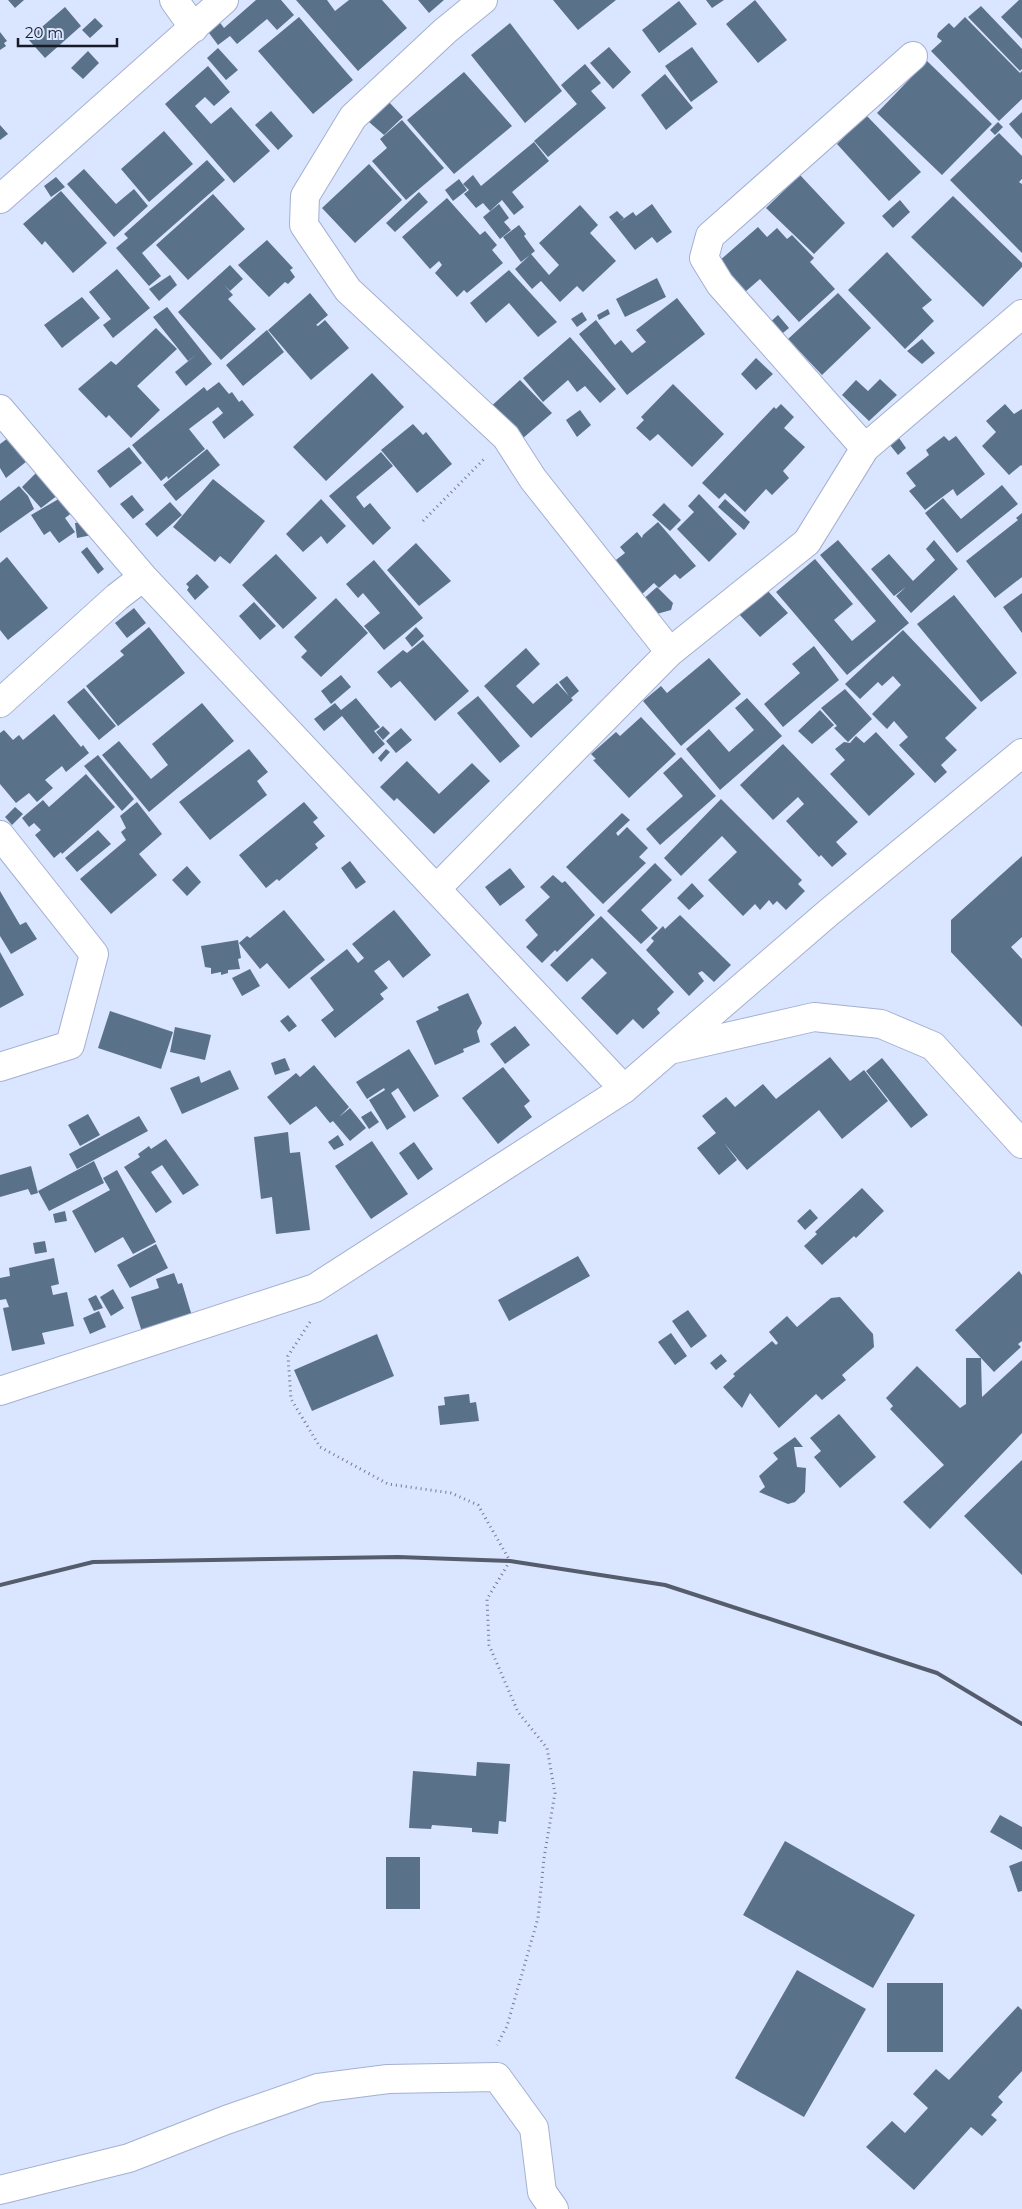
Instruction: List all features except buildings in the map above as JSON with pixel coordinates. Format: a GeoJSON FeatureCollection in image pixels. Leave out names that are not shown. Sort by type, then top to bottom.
{"type":"FeatureCollection","features":[{"type":"Feature","properties":{"kind":"street"},"geometry":{"type":"LineString","coordinates":[[174,0],[194,28]]}},
{"type":"Feature","properties":{"kind":"street"},"geometry":{"type":"LineString","coordinates":[[0,198],[224,0]]}},
{"type":"Feature","properties":{"kind":"street"},"geometry":{"type":"LineString","coordinates":[[483,0],[445,32],[353,117],[305,196],[304,225],[348,290],[506,437],[533,479],[670,652]]}},
{"type":"Feature","properties":{"kind":"street"},"geometry":{"type":"LineString","coordinates":[[865,448],[720,284],[704,258],[710,236],[913,56]]}},
{"type":"Feature","properties":{"kind":"street"},"geometry":{"type":"LineString","coordinates":[[436,889],[670,652],[807,542],[865,448],[1022,314]]}},
{"type":"Feature","properties":{"kind":"street"},"geometry":{"type":"LineString","coordinates":[[0,409],[143,577],[624,1090]]}},
{"type":"Feature","properties":{"kind":"street"},"geometry":{"type":"LineString","coordinates":[[0,703],[117,597],[143,577]]}},
{"type":"Feature","properties":{"kind":"street"},"geometry":{"type":"LineString","coordinates":[[0,1391],[315,1288],[624,1090],[828,913],[1022,753]]}},
{"type":"Feature","properties":{"kind":"street"},"geometry":{"type":"LineString","coordinates":[[0,835],[94,954],[70,1045],[0,1067]]}},
{"type":"Feature","properties":{"kind":"street"},"geometry":{"type":"LineString","coordinates":[[670,1050],[814,1017],[881,1024],[933,1046],[1022,1144]]}},
{"type":"Feature","properties":{"kind":"street"},"geometry":{"type":"LineString","coordinates":[[0,2190],[129,2158],[226,2120],[318,2088],[388,2079],[497,2077],[534,2128],[542,2192],[554,2209]]}},
{"type":"Feature","properties":{"kind":"path"},"geometry":{"type":"LineString","coordinates":[[423,522],[506,437]]}},
{"type":"Feature","properties":{"kind":"path"},"geometry":{"type":"LineString","coordinates":[[315,1288],[313,1310],[308,1327],[288,1356],[291,1399],[320,1446],[388,1484],[451,1493],[478,1505],[510,1561],[487,1599],[488,1645],[518,1712],[547,1748],[555,1793],[544,1858],[538,1918],[507,2026],[493,2052],[497,2077]]}},
{"type":"Feature","properties":{"kind":"railway"},"geometry":{"type":"LineString","coordinates":[[0,1585],[93,1562],[398,1557],[510,1561],[665,1585],[937,1673],[1022,1724]]}}]}
